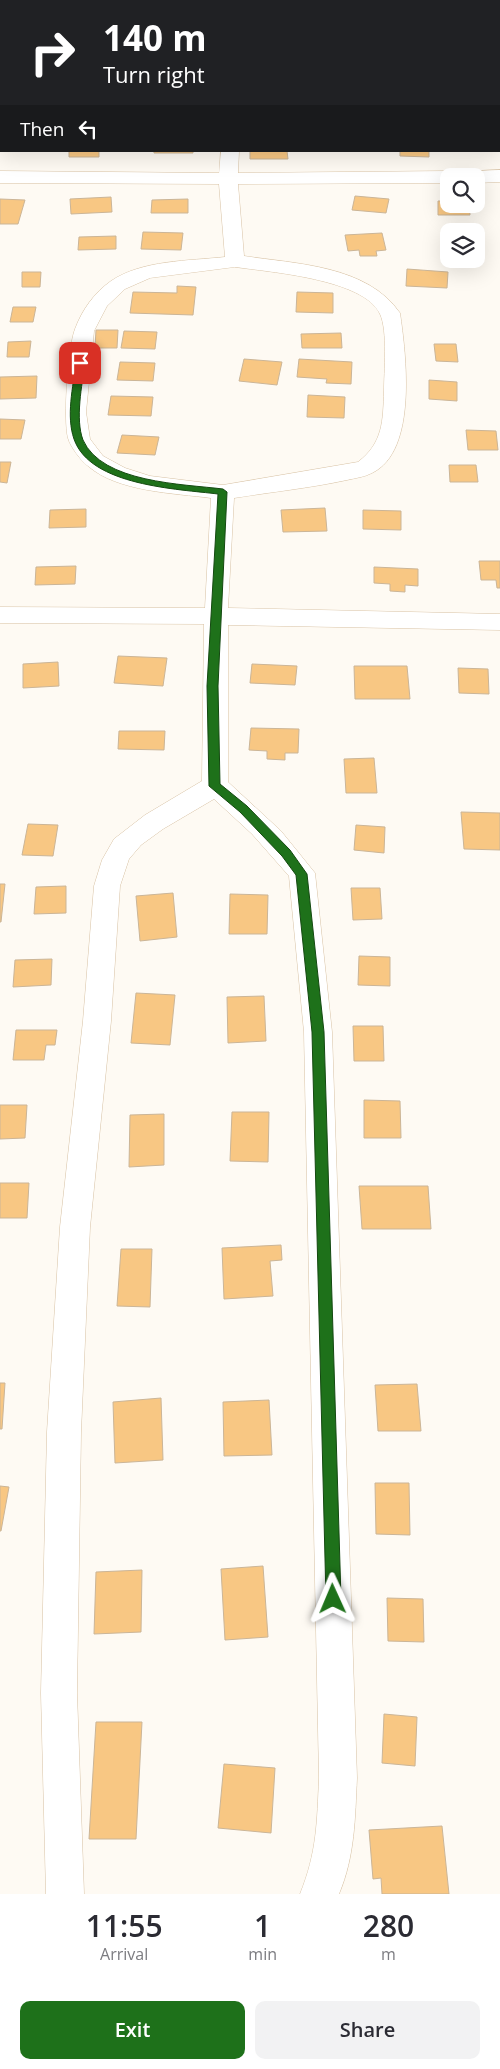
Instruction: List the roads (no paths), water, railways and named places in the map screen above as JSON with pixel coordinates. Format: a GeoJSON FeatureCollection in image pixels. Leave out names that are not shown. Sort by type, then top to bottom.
{"type":"FeatureCollection","features":[{"type":"Feature","properties":{"kind":"street"},"geometry":{"type":"LineString","coordinates":[[230,152],[228,180],[235,261]]}},
{"type":"Feature","properties":{"kind":"street"},"geometry":{"type":"LineString","coordinates":[[485,177],[500,176]]}},
{"type":"Feature","properties":{"kind":"street"},"geometry":{"type":"LineString","coordinates":[[0,177],[228,180],[440,177]]}},
{"type":"Feature","properties":{"kind":"street"},"geometry":{"type":"LineString","coordinates":[[235,261],[308,271],[351,283],[375,297],[390,314],[395,346],[394,418],[389,437],[380,456],[365,468],[335,475],[223,492],[148,483],[118,473],[95,461],[79,440],[75,412],[84,331],[98,303],[118,284],[146,274],[235,261]]}},
{"type":"Feature","properties":{"kind":"street"},"geometry":{"type":"LineString","coordinates":[[223,492],[214,616],[212,704],[215,786],[243,809],[286,853],[302,874],[318,1032],[338,1778],[336,1834],[329,1878],[319,1894]]}},
{"type":"Feature","properties":{"kind":"street"},"geometry":{"type":"LineString","coordinates":[[0,615],[214,616],[500,622]]}},
{"type":"Feature","properties":{"kind":"street"},"geometry":{"type":"LineString","coordinates":[[65,1894],[62,1884],[59,1693],[64,1432],[75,1227],[97,1021],[106,886],[122,847],[145,828],[215,786]]}}]}
